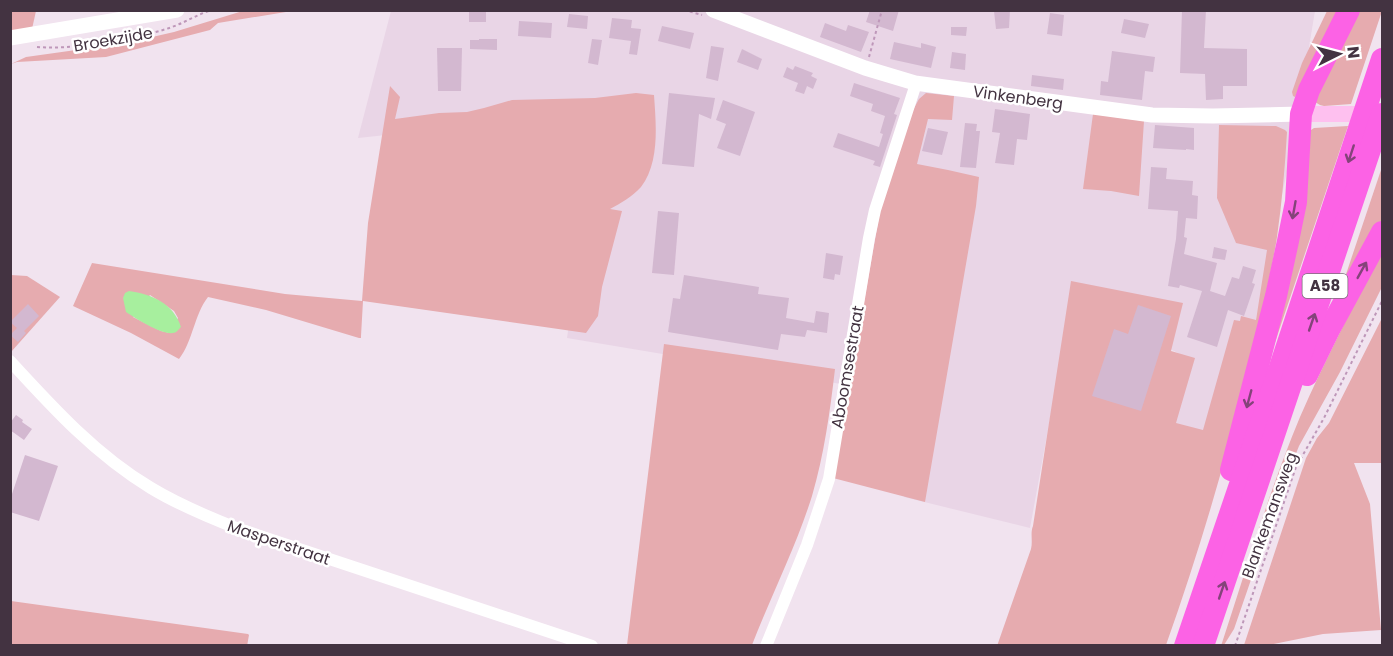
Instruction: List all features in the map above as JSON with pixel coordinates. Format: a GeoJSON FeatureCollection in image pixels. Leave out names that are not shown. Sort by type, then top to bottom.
{"type":"FeatureCollection","features":[{"type":"Feature","properties":{"kind":"highway","name":"A58"},"geometry":{"type":"LineString","coordinates":[[1198,606],[1288,242],[1296,202],[1301,114],[1309,90],[1349,10]]}},
{"type":"Feature","properties":{"kind":"highway","name":"A58"},"geometry":{"type":"LineString","coordinates":[[1185,645],[1383,59]]}},
{"type":"Feature","properties":{"kind":"highway","name":"A58"},"geometry":{"type":"LineString","coordinates":[[1203,645],[1383,114]]}},
{"type":"Feature","properties":{"kind":"highway","name":"A58"},"geometry":{"type":"LineString","coordinates":[[1267,457],[1330,328],[1383,232]]}},
{"type":"Feature","properties":{"kind":"main road","name":"Vinkenberg"},"geometry":{"type":"LineString","coordinates":[[1301,114],[1383,114]]}},
{"type":"Feature","properties":{"kind":"street","name":"Broekzijde"},"geometry":{"type":"LineString","coordinates":[[10,38],[177,10]]}},
{"type":"Feature","properties":{"kind":"street","name":"Vinkenberg"},"geometry":{"type":"LineString","coordinates":[[713,10],[865,68],[915,83],[1152,115],[1301,114]]}},
{"type":"Feature","properties":{"kind":"street","name":"Aboomsestraat"},"geometry":{"type":"LineString","coordinates":[[766,645],[807,545],[829,479],[875,210],[915,83]]}},
{"type":"Feature","properties":{"kind":"street","name":"Masperstraat"},"geometry":{"type":"LineString","coordinates":[[10,361],[65,420],[108,458],[149,487],[188,509],[239,530],[591,645]]}},
{"type":"Feature","properties":{"kind":"path","name":"Broekzijde"},"geometry":{"type":"LineString","coordinates":[[34,47],[72,46],[124,39],[174,26],[212,10]]}},
{"type":"Feature","properties":{"kind":"path"},"geometry":{"type":"LineString","coordinates":[[867,62],[882,10]]}},
{"type":"Feature","properties":{"kind":"path","name":"Blankemansweg"},"geometry":{"type":"LineString","coordinates":[[1235,645],[1296,467],[1324,418],[1383,301]]}},
{"type":"Feature","properties":{"kind":"shaded area"},"geometry":{"type":"Polygon","coordinates":[[[246,10],[292,11],[218,23],[210,30],[106,57],[11,64],[26,57],[126,43],[174,32],[246,10]]]}},
{"type":"Feature","properties":{"kind":"shaded area"},"geometry":{"type":"Polygon","coordinates":[[[10,11],[36,11],[32,29],[11,33],[10,11]]]}},
{"type":"Feature","properties":{"kind":"shaded area"},"geometry":{"type":"Polygon","coordinates":[[[391,11],[1315,11],[1293,143],[1230,442],[1160,427],[1188,358],[1170,349],[1075,282],[1030,528],[904,497],[970,185],[859,387],[567,338],[600,112],[358,138],[391,11]]]}},
{"type":"Feature","properties":{"kind":"shaded area"},"geometry":{"type":"Polygon","coordinates":[[[1327,11],[1341,11],[1295,97],[1292,92],[1302,63],[1327,11]]]}},
{"type":"Feature","properties":{"kind":"shaded area"},"geometry":{"type":"Polygon","coordinates":[[[1356,11],[1382,11],[1351,104],[1320,105],[1315,102],[1356,11]]]}},
{"type":"Feature","properties":{"kind":"shaded area"},"geometry":{"type":"Polygon","coordinates":[[[390,86],[400,97],[395,119],[467,112],[512,100],[595,98],[636,93],[654,95],[655,142],[651,166],[641,187],[610,209],[622,211],[602,287],[598,316],[586,333],[363,301],[361,338],[359,338],[266,310],[208,297],[179,359],[73,306],[92,263],[285,294],[362,301],[368,223],[390,86]],[[150,295],[133,317],[170,333],[178,318],[174,311],[150,295]]]}},
{"type":"Feature","properties":{"kind":"shaded area"},"geometry":{"type":"Polygon","coordinates":[[[926,93],[954,96],[952,120],[928,119],[917,164],[979,177],[925,502],[833,478],[882,200],[912,112],[919,99],[926,93]]]}},
{"type":"Feature","properties":{"kind":"shaded area"},"geometry":{"type":"Polygon","coordinates":[[[1093,114],[1144,121],[1139,196],[1083,189],[1093,114]]]}},
{"type":"Feature","properties":{"kind":"shaded area"},"geometry":{"type":"Polygon","coordinates":[[[1219,125],[1276,126],[1287,132],[1282,198],[1271,271],[1239,405],[1200,543],[1166,645],[997,646],[1031,549],[1071,281],[1183,303],[1171,351],[1195,358],[1176,423],[1203,430],[1234,320],[1240,321],[1241,316],[1256,320],[1267,250],[1236,243],[1217,198],[1219,125]]]}},
{"type":"Feature","properties":{"kind":"shaded area"},"geometry":{"type":"Polygon","coordinates":[[[1348,126],[1261,384],[1305,134],[1314,128],[1348,126]]]}},
{"type":"Feature","properties":{"kind":"shaded area"},"geometry":{"type":"Polygon","coordinates":[[[1382,167],[1382,222],[1336,304],[1382,167]]]}},
{"type":"Feature","properties":{"kind":"shaded area"},"geometry":{"type":"Polygon","coordinates":[[[1382,249],[1382,287],[1340,372],[1299,446],[1234,629],[1221,646],[1268,502],[1300,417],[1382,249]]]}},
{"type":"Feature","properties":{"kind":"shaded area"},"geometry":{"type":"Polygon","coordinates":[[[11,275],[27,276],[60,297],[11,352],[11,275]]]}},
{"type":"Feature","properties":{"kind":"shaded area"},"geometry":{"type":"Polygon","coordinates":[[[129,291],[154,298],[168,306],[181,327],[174,333],[168,333],[149,326],[126,312],[123,298],[129,291]]]}},
{"type":"Feature","properties":{"kind":"shaded area"},"geometry":{"type":"Polygon","coordinates":[[[1382,318],[1382,463],[1354,463],[1370,504],[1381,630],[1323,634],[1269,645],[1244,645],[1306,458],[1329,423],[1382,318]]]}},
{"type":"Feature","properties":{"kind":"shaded area"},"geometry":{"type":"Polygon","coordinates":[[[664,344],[835,369],[826,433],[812,496],[799,534],[752,645],[627,645],[664,344]]]}},
{"type":"Feature","properties":{"kind":"shaded area"},"geometry":{"type":"Polygon","coordinates":[[[11,601],[249,635],[247,646],[11,645],[11,601]]]}},
{"type":"Feature","properties":{"kind":"building"},"geometry":{"type":"Polygon","coordinates":[[[469,10],[486,10],[486,22],[469,22],[469,10]]]}},
{"type":"Feature","properties":{"kind":"building"},"geometry":{"type":"Polygon","coordinates":[[[870,10],[899,10],[893,31],[866,22],[870,10]]]}},
{"type":"Feature","properties":{"kind":"building"},"geometry":{"type":"Polygon","coordinates":[[[1010,10],[1009,28],[996,29],[994,11],[1010,10]]]}},
{"type":"Feature","properties":{"kind":"building"},"geometry":{"type":"Polygon","coordinates":[[[1182,10],[1206,10],[1204,48],[1247,49],[1247,86],[1223,86],[1223,99],[1206,100],[1205,74],[1180,73],[1182,10]]]}},
{"type":"Feature","properties":{"kind":"building"},"geometry":{"type":"Polygon","coordinates":[[[1050,13],[1064,15],[1062,36],[1047,34],[1050,13]]]}},
{"type":"Feature","properties":{"kind":"building"},"geometry":{"type":"Polygon","coordinates":[[[569,14],[588,16],[587,29],[567,27],[569,14]]]}},
{"type":"Feature","properties":{"kind":"building"},"geometry":{"type":"Polygon","coordinates":[[[612,18],[632,20],[631,28],[641,29],[637,55],[629,54],[631,41],[609,38],[612,18]]]}},
{"type":"Feature","properties":{"kind":"building"},"geometry":{"type":"Polygon","coordinates":[[[1124,19],[1149,24],[1145,38],[1121,33],[1124,19]]]}},
{"type":"Feature","properties":{"kind":"building"},"geometry":{"type":"Polygon","coordinates":[[[519,21],[552,23],[551,38],[518,36],[519,21]]]}},
{"type":"Feature","properties":{"kind":"building"},"geometry":{"type":"Polygon","coordinates":[[[825,23],[846,31],[848,25],[869,32],[861,52],[820,37],[825,23]]]}},
{"type":"Feature","properties":{"kind":"building"},"geometry":{"type":"Polygon","coordinates":[[[662,26],[694,33],[690,49],[658,41],[662,26]]]}},
{"type":"Feature","properties":{"kind":"building"},"geometry":{"type":"Polygon","coordinates":[[[951,27],[967,27],[966,36],[951,35],[951,27]]]}},
{"type":"Feature","properties":{"kind":"building"},"geometry":{"type":"Polygon","coordinates":[[[497,39],[497,50],[470,49],[470,40],[497,39]]]}},
{"type":"Feature","properties":{"kind":"building"},"geometry":{"type":"Polygon","coordinates":[[[592,39],[602,40],[598,65],[588,63],[592,39]]]}},
{"type":"Feature","properties":{"kind":"building"},"geometry":{"type":"Polygon","coordinates":[[[894,42],[921,48],[921,43],[936,47],[931,68],[890,59],[894,42]]]}},
{"type":"Feature","properties":{"kind":"building"},"geometry":{"type":"Polygon","coordinates":[[[711,46],[724,48],[718,81],[706,78],[711,46]]]}},
{"type":"Feature","properties":{"kind":"building"},"geometry":{"type":"Polygon","coordinates":[[[437,48],[462,48],[461,91],[438,91],[437,48]]]}},
{"type":"Feature","properties":{"kind":"building"},"geometry":{"type":"Polygon","coordinates":[[[742,49],[762,59],[758,70],[737,62],[742,49]]]}},
{"type":"Feature","properties":{"kind":"building"},"geometry":{"type":"Polygon","coordinates":[[[1112,51],[1155,57],[1153,72],[1145,71],[1142,100],[1100,95],[1101,81],[1108,82],[1112,51]]]}},
{"type":"Feature","properties":{"kind":"building"},"geometry":{"type":"Polygon","coordinates":[[[952,52],[966,54],[965,70],[950,68],[952,52]]]}},
{"type":"Feature","properties":{"kind":"building"},"geometry":{"type":"Polygon","coordinates":[[[795,66],[813,73],[811,76],[817,79],[813,89],[807,86],[804,94],[795,91],[798,83],[783,77],[787,67],[793,70],[795,66]]]}},
{"type":"Feature","properties":{"kind":"building"},"geometry":{"type":"Polygon","coordinates":[[[1032,75],[1064,79],[1063,90],[1031,86],[1032,75]]]}},
{"type":"Feature","properties":{"kind":"building"},"geometry":{"type":"Polygon","coordinates":[[[854,83],[900,98],[894,114],[897,115],[880,167],[873,165],[875,161],[833,147],[838,133],[879,147],[885,116],[871,111],[873,104],[850,96],[854,83]]]}},
{"type":"Feature","properties":{"kind":"building"},"geometry":{"type":"Polygon","coordinates":[[[669,93],[715,98],[711,119],[699,114],[694,167],[662,164],[669,93]]]}},
{"type":"Feature","properties":{"kind":"building"},"geometry":{"type":"Polygon","coordinates":[[[723,100],[755,112],[740,156],[717,148],[726,124],[716,120],[723,100]]]}},
{"type":"Feature","properties":{"kind":"building"},"geometry":{"type":"Polygon","coordinates":[[[995,109],[1030,114],[1027,140],[1017,139],[1014,165],[995,163],[1000,133],[992,132],[995,109]]]}},
{"type":"Feature","properties":{"kind":"building"},"geometry":{"type":"Polygon","coordinates":[[[965,123],[977,124],[976,131],[980,131],[976,168],[960,167],[965,123]]]}},
{"type":"Feature","properties":{"kind":"building"},"geometry":{"type":"Polygon","coordinates":[[[1155,125],[1194,128],[1194,150],[1153,148],[1155,125]]]}},
{"type":"Feature","properties":{"kind":"building"},"geometry":{"type":"Polygon","coordinates":[[[928,128],[948,132],[942,155],[922,151],[928,128]]]}},
{"type":"Feature","properties":{"kind":"building"},"geometry":{"type":"Polygon","coordinates":[[[1151,167],[1167,168],[1166,179],[1193,181],[1192,195],[1198,196],[1197,219],[1186,218],[1184,237],[1187,238],[1184,254],[1217,263],[1210,291],[1225,296],[1232,277],[1239,279],[1243,266],[1256,270],[1252,283],[1255,284],[1244,316],[1228,310],[1217,347],[1187,337],[1202,291],[1180,285],[1179,288],[1168,286],[1178,211],[1148,209],[1151,167]]]}},
{"type":"Feature","properties":{"kind":"building"},"geometry":{"type":"Polygon","coordinates":[[[658,211],[679,213],[674,275],[652,273],[658,211]]]}},
{"type":"Feature","properties":{"kind":"building"},"geometry":{"type":"Polygon","coordinates":[[[1214,247],[1227,250],[1225,260],[1212,258],[1214,247]]]}},
{"type":"Feature","properties":{"kind":"building"},"geometry":{"type":"Polygon","coordinates":[[[826,253],[843,256],[840,275],[835,274],[834,280],[823,278],[826,253]]]}},
{"type":"Feature","properties":{"kind":"building"},"geometry":{"type":"Polygon","coordinates":[[[684,275],[759,287],[758,294],[789,298],[786,318],[814,323],[816,311],[829,313],[827,333],[807,330],[805,337],[781,334],[778,350],[668,332],[673,298],[680,299],[684,275]]]}},
{"type":"Feature","properties":{"kind":"building"},"geometry":{"type":"Polygon","coordinates":[[[28,304],[39,316],[24,331],[26,333],[18,342],[10,335],[17,328],[10,322],[28,304]]]}},
{"type":"Feature","properties":{"kind":"building"},"geometry":{"type":"Polygon","coordinates":[[[1138,305],[1171,316],[1141,411],[1092,396],[1114,329],[1128,334],[1138,305]]]}},
{"type":"Feature","properties":{"kind":"building"},"geometry":{"type":"Polygon","coordinates":[[[16,415],[32,429],[24,440],[10,430],[10,423],[16,415]]]}},
{"type":"Feature","properties":{"kind":"building"},"geometry":{"type":"Polygon","coordinates":[[[25,455],[58,466],[39,521],[10,512],[10,500],[25,455]]]}}]}
